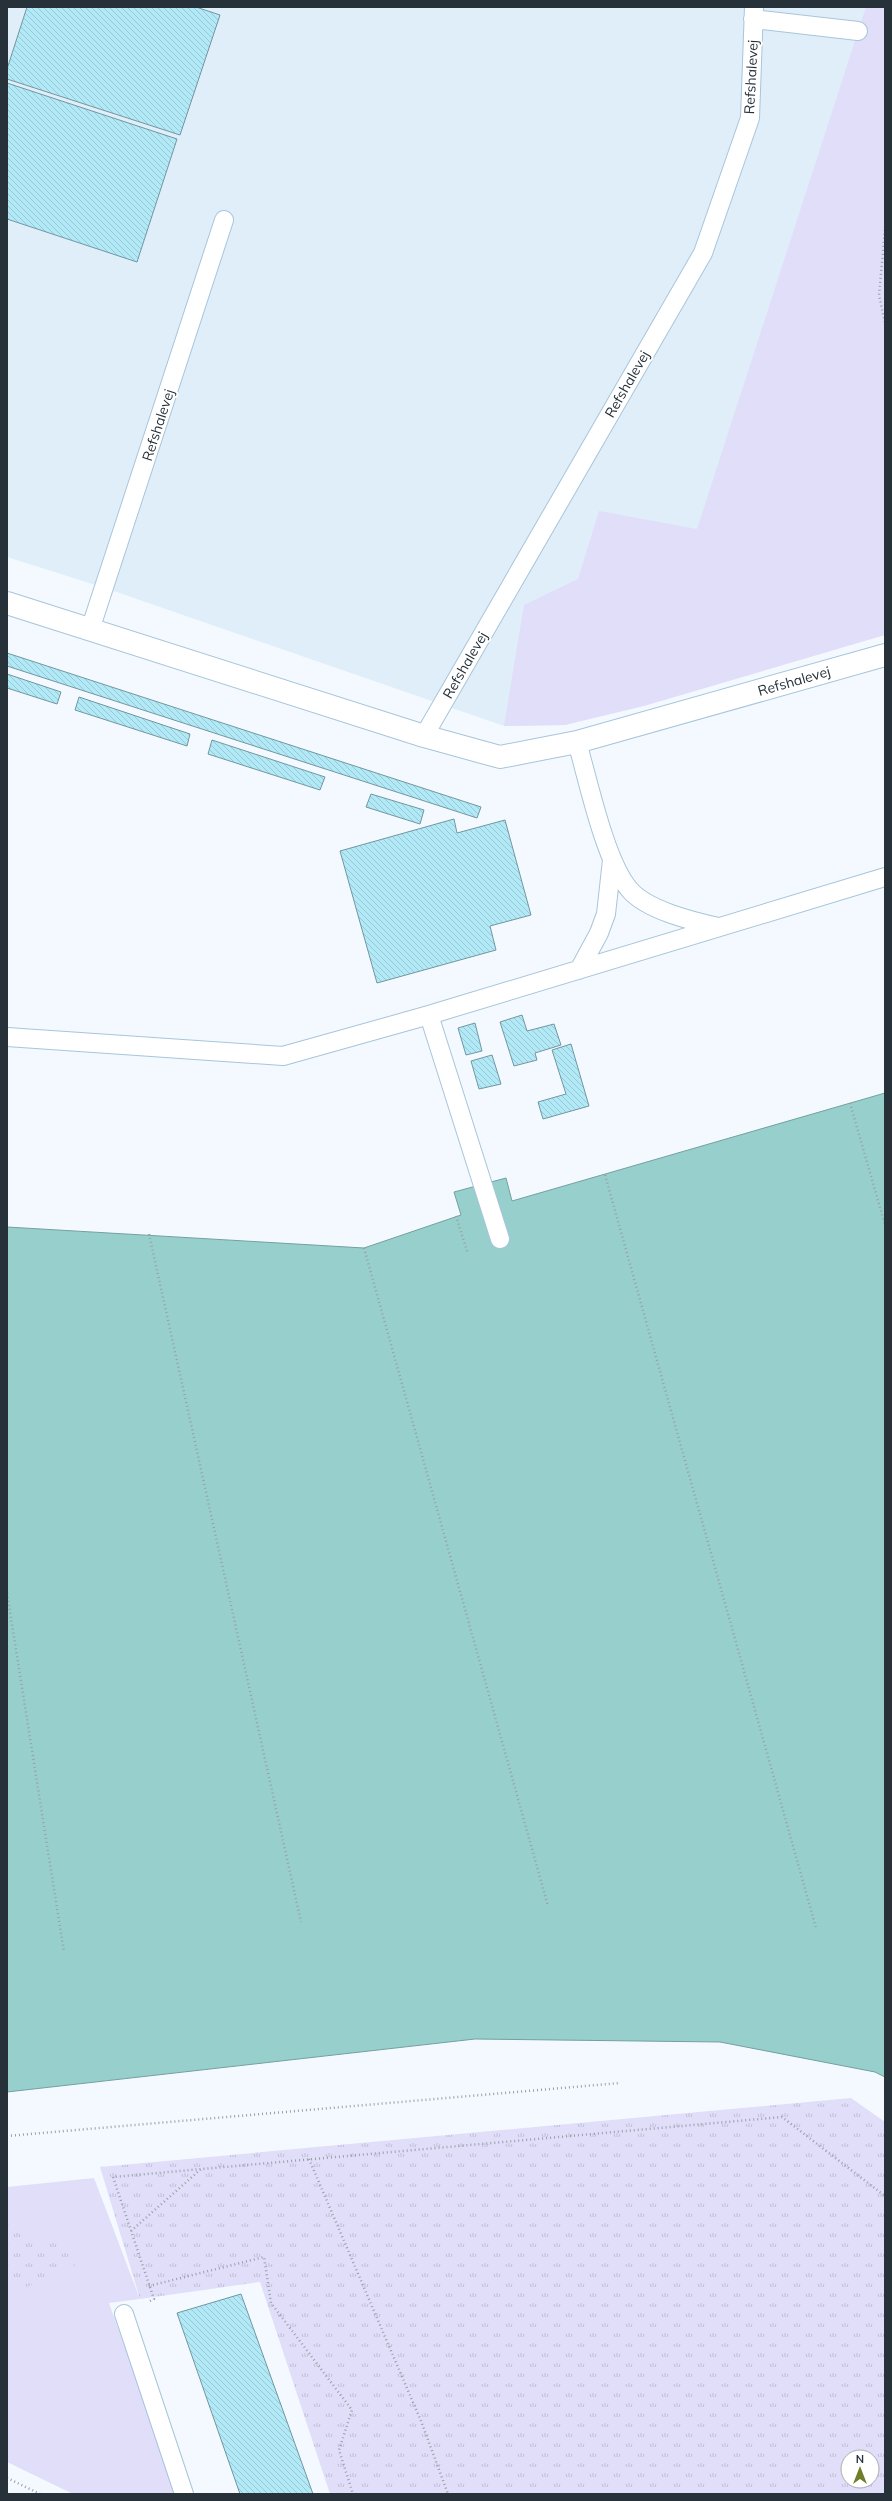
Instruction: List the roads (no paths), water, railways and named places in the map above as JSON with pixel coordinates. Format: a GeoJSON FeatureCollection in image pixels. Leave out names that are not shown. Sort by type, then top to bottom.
{"type":"FeatureCollection","features":[{"type":"Feature","properties":{"kind":"street","name":"Refshalevej"},"geometry":{"type":"LineString","coordinates":[[7,603],[424,736],[500,757],[577,742],[885,655]]}},
{"type":"Feature","properties":{"kind":"lane"},"geometry":{"type":"LineString","coordinates":[[754,13],[858,32]]}},
{"type":"Feature","properties":{"kind":"lane","name":"Refshalevej"},"geometry":{"type":"LineString","coordinates":[[424,736],[703,253],[750,118],[754,13]]}},
{"type":"Feature","properties":{"kind":"lane","name":"Refshalevej"},"geometry":{"type":"LineString","coordinates":[[90,630],[224,220]]}},
{"type":"Feature","properties":{"kind":"lane"},"geometry":{"type":"LineString","coordinates":[[577,742],[612,860],[629,890],[656,908],[718,927]]}},
{"type":"Feature","properties":{"kind":"lane"},"geometry":{"type":"LineString","coordinates":[[579,970],[599,933],[606,914],[612,860]]}},
{"type":"Feature","properties":{"kind":"lane"},"geometry":{"type":"LineString","coordinates":[[7,1037],[283,1056],[428,1015],[885,877]]}},
{"type":"Feature","properties":{"kind":"lane"},"geometry":{"type":"LineString","coordinates":[[428,1015],[500,1239]]}},
{"type":"Feature","properties":{"kind":"lane"},"geometry":{"type":"LineString","coordinates":[[124,2314],[184,2494]]}}]}
